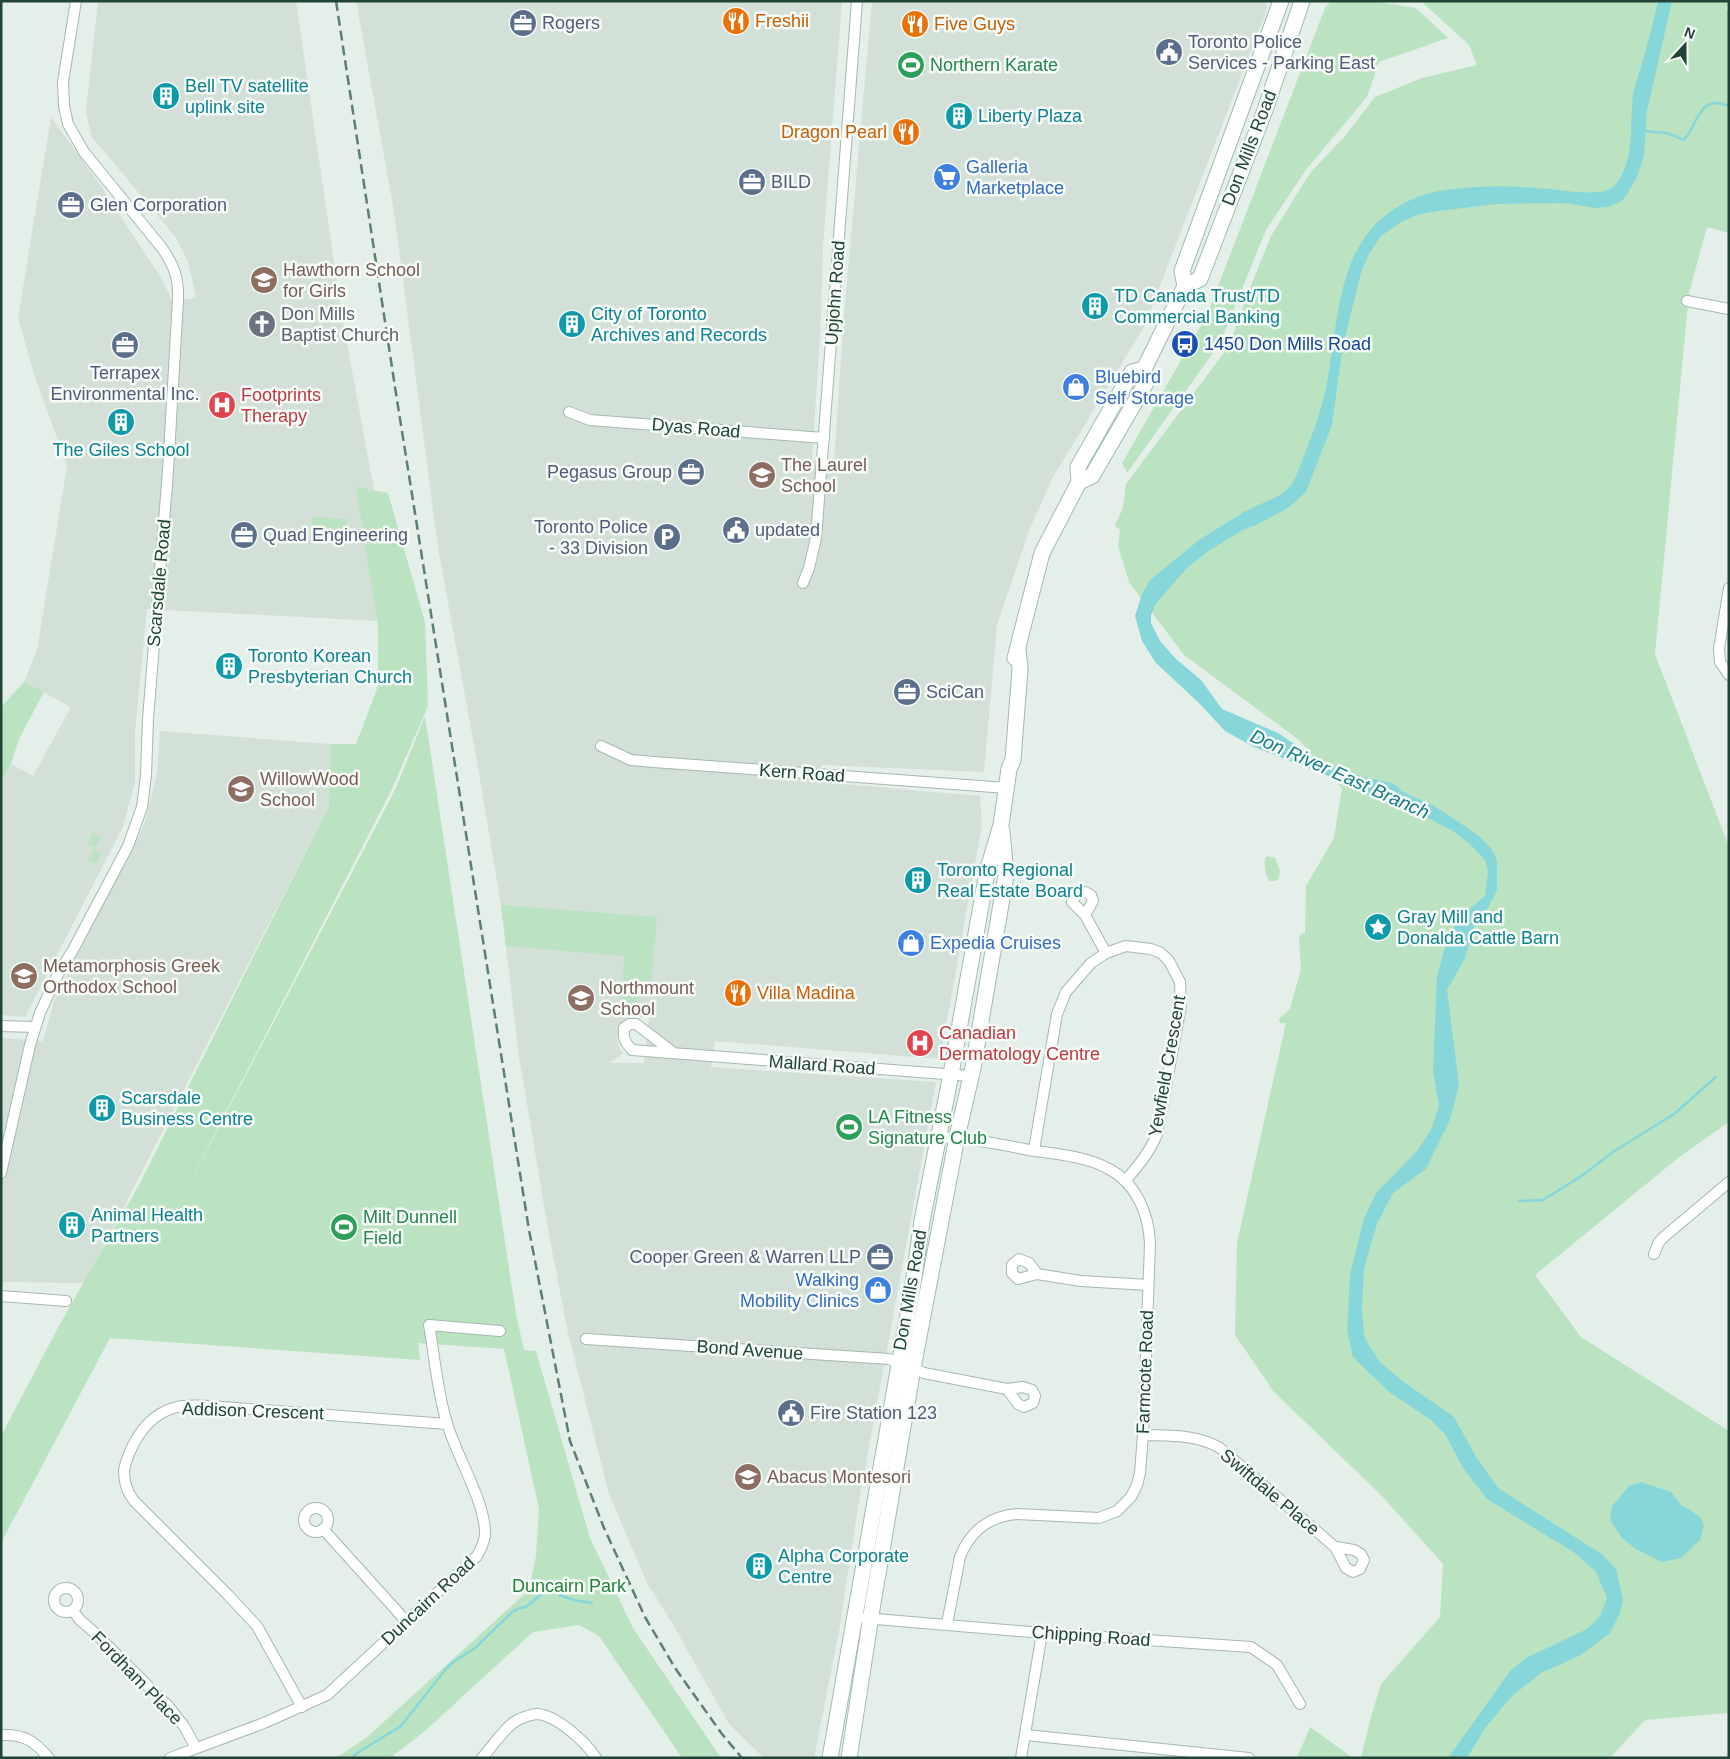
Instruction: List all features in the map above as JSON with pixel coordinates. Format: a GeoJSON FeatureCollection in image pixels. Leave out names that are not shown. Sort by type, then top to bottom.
{"type":"FeatureCollection","features":[{"type":"Feature","properties":{"kind":"main road","name":"Don Mills Road"},"geometry":{"type":"LineString","coordinates":[[830,1758],[898,1362],[912,1291],[922,1221],[951,1074],[986,872],[1001,825],[1007,788],[1008,769],[1005,760],[1011,668],[1018,650],[1042,553],[1079,482],[1092,476],[1146,383],[1144,369],[1185,286],[1182,271],[1281,1]]}},
{"type":"Feature","properties":{"kind":"main road","name":"Don Mills Road"},"geometry":{"type":"LineString","coordinates":[[1185,286],[1200,279],[1265,110],[1302,1]]}},
{"type":"Feature","properties":{"kind":"main road"},"geometry":{"type":"LineString","coordinates":[[1236,123],[1255,132]]}},
{"type":"Feature","properties":{"kind":"main road"},"geometry":{"type":"LineString","coordinates":[[1200,221],[1219,228]]}},
{"type":"Feature","properties":{"kind":"main road","name":"Don Mills Road"},"geometry":{"type":"LineString","coordinates":[[849,1758],[913,1368],[957,1138],[971,1076],[1006,875],[1001,825]]}},
{"type":"Feature","properties":{"kind":"main road"},"geometry":{"type":"LineString","coordinates":[[922,1221],[941,1225]]}},
{"type":"Feature","properties":{"kind":"main road"},"geometry":{"type":"LineString","coordinates":[[912,1291],[928,1294]]}},
{"type":"Feature","properties":{"kind":"street","name":"Scarsdale Road"},"geometry":{"type":"LineString","coordinates":[[1,1173],[35,1027],[56,978],[74,948],[128,844],[142,808],[168,471],[179,293],[177,277],[168,257],[148,229],[82,150],[68,124],[63,81],[76,1]]}},
{"type":"Feature","properties":{"kind":"street","name":"Upjohn Road"},"geometry":{"type":"LineString","coordinates":[[803,583],[809,568],[816,538],[858,1]]}},
{"type":"Feature","properties":{"kind":"street"},"geometry":{"type":"LineString","coordinates":[[1687,301],[1729,309]]}},
{"type":"Feature","properties":{"kind":"street","name":"Dyas Road"},"geometry":{"type":"LineString","coordinates":[[570,412],[590,420],[824,438]]}},
{"type":"Feature","properties":{"kind":"street"},"geometry":{"type":"LineString","coordinates":[[1729,588],[1719,649],[1720,662],[1729,675]]}},
{"type":"Feature","properties":{"kind":"street","name":"Kern Road"},"geometry":{"type":"LineString","coordinates":[[601,746],[631,760],[1007,788]]}},
{"type":"Feature","properties":{"kind":"street"},"geometry":{"type":"LineString","coordinates":[[1085,915],[1106,953]]}},
{"type":"Feature","properties":{"kind":"street","name":"Yewfield Crescent"},"geometry":{"type":"LineString","coordinates":[[1034,1150],[1057,1014],[1066,992],[1091,963],[1106,953],[1126,946],[1150,949],[1161,953],[1170,961],[1176,971],[1182,993],[1181,1006],[1157,1134],[1144,1158],[1125,1181]]}},
{"type":"Feature","properties":{"kind":"street","name":"Mallard Road"},"geometry":{"type":"LineString","coordinates":[[674,1053],[636,1024],[630,1024],[624,1028],[624,1041],[632,1050],[971,1076]]}},
{"type":"Feature","properties":{"kind":"street"},"geometry":{"type":"LineString","coordinates":[[1,1026],[35,1027]]}},
{"type":"Feature","properties":{"kind":"street","name":"Farmcote Road"},"geometry":{"type":"LineString","coordinates":[[938,1137],[957,1138],[1034,1150],[1083,1160],[1107,1168],[1125,1181],[1137,1196],[1147,1217],[1150,1258],[1140,1473],[1137,1486],[1131,1497],[1117,1511],[1108,1516],[1094,1519],[1032,1514],[1004,1515],[976,1530],[964,1546],[960,1557],[948,1624]]}},
{"type":"Feature","properties":{"kind":"street"},"geometry":{"type":"LineString","coordinates":[[1654,1254],[1659,1242],[1665,1236],[1729,1182]]}},
{"type":"Feature","properties":{"kind":"street"},"geometry":{"type":"LineString","coordinates":[[1038,1274],[1081,1281],[1148,1285]]}},
{"type":"Feature","properties":{"kind":"street"},"geometry":{"type":"LineString","coordinates":[[1,1296],[66,1301]]}},
{"type":"Feature","properties":{"kind":"street","name":"Duncairn Road"},"geometry":{"type":"LineString","coordinates":[[170,1758],[264,1723],[326,1695],[477,1556],[482,1548],[485,1537],[483,1518],[447,1424],[429,1326],[500,1331]]}},
{"type":"Feature","properties":{"kind":"street","name":"Bond Avenue"},"geometry":{"type":"LineString","coordinates":[[586,1339],[887,1359],[924,1373],[1007,1389]]}},
{"type":"Feature","properties":{"kind":"street","name":"Addison Crescent"},"geometry":{"type":"LineString","coordinates":[[302,1707],[257,1626],[134,1502],[127,1488],[124,1471],[134,1443],[139,1434],[157,1416],[166,1410],[188,1406],[223,1406],[447,1424]]}},
{"type":"Feature","properties":{"kind":"street","name":"Swiftdale Place"},"geometry":{"type":"LineString","coordinates":[[1143,1435],[1196,1438],[1220,1448],[1335,1547]]}},
{"type":"Feature","properties":{"kind":"street"},"geometry":{"type":"LineString","coordinates":[[323,1529],[406,1621]]}},
{"type":"Feature","properties":{"kind":"street","name":"Fordham Place"},"geometry":{"type":"LineString","coordinates":[[73,1611],[169,1707],[184,1726],[196,1748]]}},
{"type":"Feature","properties":{"kind":"street","name":"Chipping Road"},"geometry":{"type":"LineString","coordinates":[[854,1617],[1251,1648],[1276,1665],[1300,1704]]}},
{"type":"Feature","properties":{"kind":"street"},"geometry":{"type":"LineString","coordinates":[[1021,1758],[1042,1633]]}},
{"type":"Feature","properties":{"kind":"street"},"geometry":{"type":"LineString","coordinates":[[482,1758],[514,1722],[539,1714],[557,1722],[571,1732],[592,1750],[596,1758]]}},
{"type":"Feature","properties":{"kind":"street"},"geometry":{"type":"LineString","coordinates":[[1,1736],[19,1735],[28,1739],[50,1758]]}},
{"type":"Feature","properties":{"kind":"street"},"geometry":{"type":"LineString","coordinates":[[1026,1735],[1249,1758]]}},
{"type":"Feature","properties":{"kind":"shaded area"},"geometry":{"type":"Polygon","coordinates":[[[98,1],[296,1],[341,310],[374,490],[357,488],[377,621],[147,609],[135,732],[135,782],[123,827],[25,1017],[1,1015],[1,782],[11,764],[33,776],[71,707],[24,682],[37,650],[67,466],[34,374],[18,318],[51,117],[101,186],[163,281],[172,301],[196,298],[188,261],[174,235],[91,136],[86,111],[98,1]]]}},
{"type":"Feature","properties":{"kind":"shaded area"},"geometry":{"type":"Polygon","coordinates":[[[356,1],[842,1],[823,246],[821,319],[812,460],[834,462],[844,315],[872,1],[1264,1],[1268,7],[1144,327],[1053,477],[1030,528],[997,625],[984,772],[821,765],[821,782],[980,796],[982,825],[940,1059],[715,1041],[711,1067],[936,1082],[858,1507],[839,1632],[814,1758],[764,1758],[729,1724],[671,1621],[647,1583],[609,1494],[568,1333],[547,1224],[519,1057],[501,905],[438,548],[394,211],[356,1]],[[630,1017],[621,1026],[617,1036],[618,1046],[623,1053],[609,1063],[644,1063],[649,1017],[630,1017]]]}},
{"type":"Feature","properties":{"kind":"shaded area"},"geometry":{"type":"Polygon","coordinates":[[[160,731],[330,744],[329,806],[85,1283],[1,1282],[1,1038],[43,1041],[55,998],[144,825],[157,773],[160,731]]]}},
{"type":"Feature","properties":{"kind":"green space"},"geometry":{"type":"Polygon","coordinates":[[[1331,1],[1372,1],[1416,8],[1448,38],[1379,62],[1367,97],[1305,171],[1266,230],[1220,343],[1127,473],[1122,463],[1207,315],[1325,8],[1331,1]]]}},
{"type":"Feature","properties":{"kind":"green space"},"geometry":{"type":"Polygon","coordinates":[[[1421,1],[1728,1],[1726,10],[1729,10],[1729,233],[1707,227],[1689,293],[1655,654],[1729,847],[1729,1122],[1678,1158],[1535,1275],[1581,1337],[1729,1431],[1729,1713],[1645,1720],[1610,1758],[1361,1758],[1381,1684],[1440,1617],[1443,1564],[1381,1495],[1274,1392],[1235,1335],[1237,1243],[1286,1023],[1280,1023],[1279,1019],[1290,1009],[1301,969],[1299,938],[1301,934],[1305,933],[1306,886],[1334,838],[1342,788],[1299,740],[1184,655],[1129,582],[1118,546],[1120,529],[1115,525],[1123,508],[1126,484],[1229,346],[1271,236],[1310,173],[1345,136],[1375,97],[1422,78],[1477,65],[1469,45],[1421,1]]]}},
{"type":"Feature","properties":{"kind":"green space","name":"Duncairn Park"},"geometry":{"type":"Polygon","coordinates":[[[356,487],[388,493],[425,622],[428,706],[392,789],[174,1213],[396,788],[425,716],[516,1314],[524,1350],[536,1351],[590,1538],[633,1628],[721,1758],[682,1758],[599,1636],[579,1625],[533,1632],[425,1731],[390,1758],[336,1758],[366,1738],[529,1590],[536,1556],[539,1509],[504,1349],[418,1343],[420,1360],[110,1338],[1,1543],[1,1436],[60,1324],[139,1185],[329,806],[330,744],[356,744],[378,686],[378,628],[356,487]]]}},
{"type":"Feature","properties":{"kind":"green space"},"geometry":{"type":"Polygon","coordinates":[[[312,517],[347,519],[346,537],[311,535],[312,517]]]}},
{"type":"Feature","properties":{"kind":"green space"},"geometry":{"type":"Polygon","coordinates":[[[24,682],[44,692],[19,739],[11,764],[1,782],[1,707],[24,682]]]}},
{"type":"Feature","properties":{"kind":"green space"},"geometry":{"type":"Polygon","coordinates":[[[93,833],[102,838],[95,848],[88,844],[93,833]]]}},
{"type":"Feature","properties":{"kind":"green space"},"geometry":{"type":"Polygon","coordinates":[[[94,849],[102,853],[96,864],[88,860],[94,849]]]}},
{"type":"Feature","properties":{"kind":"green space"},"geometry":{"type":"Polygon","coordinates":[[[1268,856],[1275,858],[1280,870],[1279,878],[1275,881],[1270,881],[1266,873],[1265,858],[1268,856]]]}},
{"type":"Feature","properties":{"kind":"green space"},"geometry":{"type":"Polygon","coordinates":[[[501,905],[657,917],[651,982],[623,980],[624,956],[506,946],[501,905]]]}},
{"type":"Feature","properties":{"kind":"green space"},"geometry":{"type":"Polygon","coordinates":[[[622,982],[638,983],[637,1008],[621,1008],[622,982]]]}},
{"type":"Feature","properties":{"kind":"green space"},"geometry":{"type":"Polygon","coordinates":[[[1310,1727],[1353,1758],[1297,1758],[1310,1727]]]}},
{"type":"Feature","properties":{"kind":"water","name":"Don River East Branch"},"geometry":{"type":"Polygon","coordinates":[[[1658,1],[1672,1],[1647,111],[1644,156],[1637,177],[1622,201],[1607,207],[1595,208],[1565,203],[1497,204],[1438,211],[1420,214],[1401,222],[1381,236],[1369,254],[1361,273],[1343,345],[1332,425],[1306,492],[1288,508],[1243,530],[1210,550],[1188,567],[1156,603],[1151,615],[1151,623],[1160,641],[1176,659],[1201,680],[1222,709],[1278,733],[1327,766],[1391,783],[1401,791],[1432,805],[1479,836],[1491,848],[1497,860],[1497,890],[1488,908],[1476,921],[1465,958],[1447,990],[1459,1085],[1450,1120],[1426,1169],[1393,1193],[1377,1224],[1364,1268],[1362,1308],[1364,1335],[1380,1362],[1401,1380],[1454,1417],[1475,1455],[1498,1488],[1603,1555],[1616,1569],[1623,1599],[1620,1613],[1610,1633],[1581,1655],[1541,1673],[1512,1696],[1485,1728],[1467,1758],[1448,1758],[1510,1671],[1526,1658],[1587,1629],[1600,1616],[1607,1598],[1596,1572],[1575,1553],[1487,1499],[1463,1468],[1445,1434],[1431,1420],[1389,1392],[1353,1357],[1347,1331],[1350,1275],[1363,1221],[1376,1193],[1417,1151],[1431,1130],[1439,1106],[1433,1072],[1437,976],[1448,939],[1459,918],[1485,896],[1488,871],[1485,860],[1471,845],[1453,831],[1418,813],[1343,785],[1331,777],[1254,747],[1225,731],[1199,703],[1156,663],[1142,641],[1135,616],[1142,594],[1150,580],[1199,540],[1244,512],[1282,494],[1291,485],[1309,444],[1322,402],[1344,284],[1360,244],[1379,221],[1394,209],[1411,200],[1438,191],[1499,186],[1600,192],[1616,184],[1627,163],[1634,92],[1658,1]]]}},
{"type":"Feature","properties":{"kind":"water"},"geometry":{"type":"Polygon","coordinates":[[[1641,1482],[1671,1492],[1682,1506],[1700,1517],[1704,1526],[1700,1540],[1681,1558],[1662,1562],[1636,1549],[1622,1538],[1610,1520],[1612,1506],[1629,1486],[1641,1482]]]}},
{"type":"Feature","properties":{"kind":"waterway"},"geometry":{"type":"LineString","coordinates":[[1643,131],[1667,133],[1684,140],[1700,112],[1705,107],[1719,103],[1729,106]]}},
{"type":"Feature","properties":{"kind":"waterway"},"geometry":{"type":"LineString","coordinates":[[1519,1201],[1543,1200],[1583,1175],[1613,1152],[1674,1114],[1716,1077]]}},
{"type":"Feature","properties":{"kind":"waterway"},"geometry":{"type":"LineString","coordinates":[[352,1758],[401,1726],[445,1670],[476,1647],[511,1613],[519,1608],[526,1607],[545,1591],[552,1592]]}},
{"type":"Feature","properties":{"kind":"waterway"},"geometry":{"type":"LineString","coordinates":[[559,1595],[592,1603]]}},
{"type":"Feature","properties":{"kind":"railway"},"geometry":{"type":"LineString","coordinates":[[336,1],[397,400],[529,1230],[570,1441],[604,1528],[645,1617],[675,1668],[722,1734],[742,1758]]}},
{"type":"Feature","properties":{"kind":"place","name":"Freshii"},"geometry":{"type":"Point","coordinates":[736,21]}},
{"type":"Feature","properties":{"kind":"place","name":"Rogers"},"geometry":{"type":"Point","coordinates":[523,23]}},
{"type":"Feature","properties":{"kind":"place","name":"Five Guys"},"geometry":{"type":"Point","coordinates":[915,24]}},
{"type":"Feature","properties":{"kind":"place","name":"Toronto Police Services - Parking East"},"geometry":{"type":"Point","coordinates":[1169,52]}},
{"type":"Feature","properties":{"kind":"place","name":"Northern Karate"},"geometry":{"type":"Point","coordinates":[911,65]}},
{"type":"Feature","properties":{"kind":"place","name":"Bell TV satellite uplink site"},"geometry":{"type":"Point","coordinates":[166,96]}},
{"type":"Feature","properties":{"kind":"place","name":"Liberty Plaza"},"geometry":{"type":"Point","coordinates":[959,116]}},
{"type":"Feature","properties":{"kind":"place","name":"Dragon Pearl"},"geometry":{"type":"Point","coordinates":[906,132]}},
{"type":"Feature","properties":{"kind":"place","name":"Galleria Marketplace"},"geometry":{"type":"Point","coordinates":[947,177]}},
{"type":"Feature","properties":{"kind":"place","name":"BILD"},"geometry":{"type":"Point","coordinates":[752,182]}},
{"type":"Feature","properties":{"kind":"place","name":"Glen Corporation"},"geometry":{"type":"Point","coordinates":[71,205]}},
{"type":"Feature","properties":{"kind":"place","name":"Hawthorn School for Girls"},"geometry":{"type":"Point","coordinates":[264,280]}},
{"type":"Feature","properties":{"kind":"place","name":"TD Canada Trust/TD Commercial Banking"},"geometry":{"type":"Point","coordinates":[1095,306]}},
{"type":"Feature","properties":{"kind":"place","name":"Don Mills Baptist Church"},"geometry":{"type":"Point","coordinates":[262,324]}},
{"type":"Feature","properties":{"kind":"place","name":"City of Toronto Archives and Records"},"geometry":{"type":"Point","coordinates":[572,324]}},
{"type":"Feature","properties":{"kind":"place","name":"1450 Don Mills Road"},"geometry":{"type":"Point","coordinates":[1185,344]}},
{"type":"Feature","properties":{"kind":"place","name":"Terrapex Environmental Inc."},"geometry":{"type":"Point","coordinates":[125,345]}},
{"type":"Feature","properties":{"kind":"place","name":"Bluebird Self Storage"},"geometry":{"type":"Point","coordinates":[1076,387]}},
{"type":"Feature","properties":{"kind":"place","name":"Footprints Therapy"},"geometry":{"type":"Point","coordinates":[222,405]}},
{"type":"Feature","properties":{"kind":"place","name":"The Giles School"},"geometry":{"type":"Point","coordinates":[121,422]}},
{"type":"Feature","properties":{"kind":"place","name":"Pegasus Group"},"geometry":{"type":"Point","coordinates":[691,472]}},
{"type":"Feature","properties":{"kind":"place","name":"The Laurel School"},"geometry":{"type":"Point","coordinates":[762,475]}},
{"type":"Feature","properties":{"kind":"place","name":"updated"},"geometry":{"type":"Point","coordinates":[736,530]}},
{"type":"Feature","properties":{"kind":"place","name":"Quad Engineering"},"geometry":{"type":"Point","coordinates":[244,535]}},
{"type":"Feature","properties":{"kind":"place","name":"Toronto Police - 33 Division"},"geometry":{"type":"Point","coordinates":[667,537]}},
{"type":"Feature","properties":{"kind":"place","name":"Toronto Korean Presbyterian Church"},"geometry":{"type":"Point","coordinates":[229,666]}},
{"type":"Feature","properties":{"kind":"place","name":"SciCan"},"geometry":{"type":"Point","coordinates":[907,692]}},
{"type":"Feature","properties":{"kind":"place","name":"WillowWood School"},"geometry":{"type":"Point","coordinates":[241,789]}},
{"type":"Feature","properties":{"kind":"place","name":"Toronto Regional Real Estate Board"},"geometry":{"type":"Point","coordinates":[918,880]}},
{"type":"Feature","properties":{"kind":"place","name":"Gray Mill and Donalda Cattle Barn"},"geometry":{"type":"Point","coordinates":[1378,927]}},
{"type":"Feature","properties":{"kind":"place","name":"Expedia Cruises"},"geometry":{"type":"Point","coordinates":[911,943]}},
{"type":"Feature","properties":{"kind":"place","name":"Metamorphosis Greek Orthodox School"},"geometry":{"type":"Point","coordinates":[24,976]}},
{"type":"Feature","properties":{"kind":"place","name":"Villa Madina"},"geometry":{"type":"Point","coordinates":[738,993]}},
{"type":"Feature","properties":{"kind":"place","name":"Northmount School"},"geometry":{"type":"Point","coordinates":[581,998]}},
{"type":"Feature","properties":{"kind":"place","name":"Canadian Dermatology Centre"},"geometry":{"type":"Point","coordinates":[920,1043]}},
{"type":"Feature","properties":{"kind":"place","name":"Scarsdale Business Centre"},"geometry":{"type":"Point","coordinates":[102,1108]}},
{"type":"Feature","properties":{"kind":"place","name":"LA Fitness Signature Club"},"geometry":{"type":"Point","coordinates":[849,1127]}},
{"type":"Feature","properties":{"kind":"place","name":"Animal Health Partners"},"geometry":{"type":"Point","coordinates":[72,1225]}},
{"type":"Feature","properties":{"kind":"place","name":"Milt Dunnell Field"},"geometry":{"type":"Point","coordinates":[344,1227]}},
{"type":"Feature","properties":{"kind":"place","name":"Cooper Green & Warren LLP"},"geometry":{"type":"Point","coordinates":[880,1257]}},
{"type":"Feature","properties":{"kind":"place","name":"Walking Mobility Clinics"},"geometry":{"type":"Point","coordinates":[878,1290]}},
{"type":"Feature","properties":{"kind":"place","name":"Fire Station 123"},"geometry":{"type":"Point","coordinates":[791,1413]}},
{"type":"Feature","properties":{"kind":"place","name":"Abacus Montesori"},"geometry":{"type":"Point","coordinates":[748,1477]}},
{"type":"Feature","properties":{"kind":"place","name":"Alpha Corporate Centre"},"geometry":{"type":"Point","coordinates":[759,1566]}}]}
